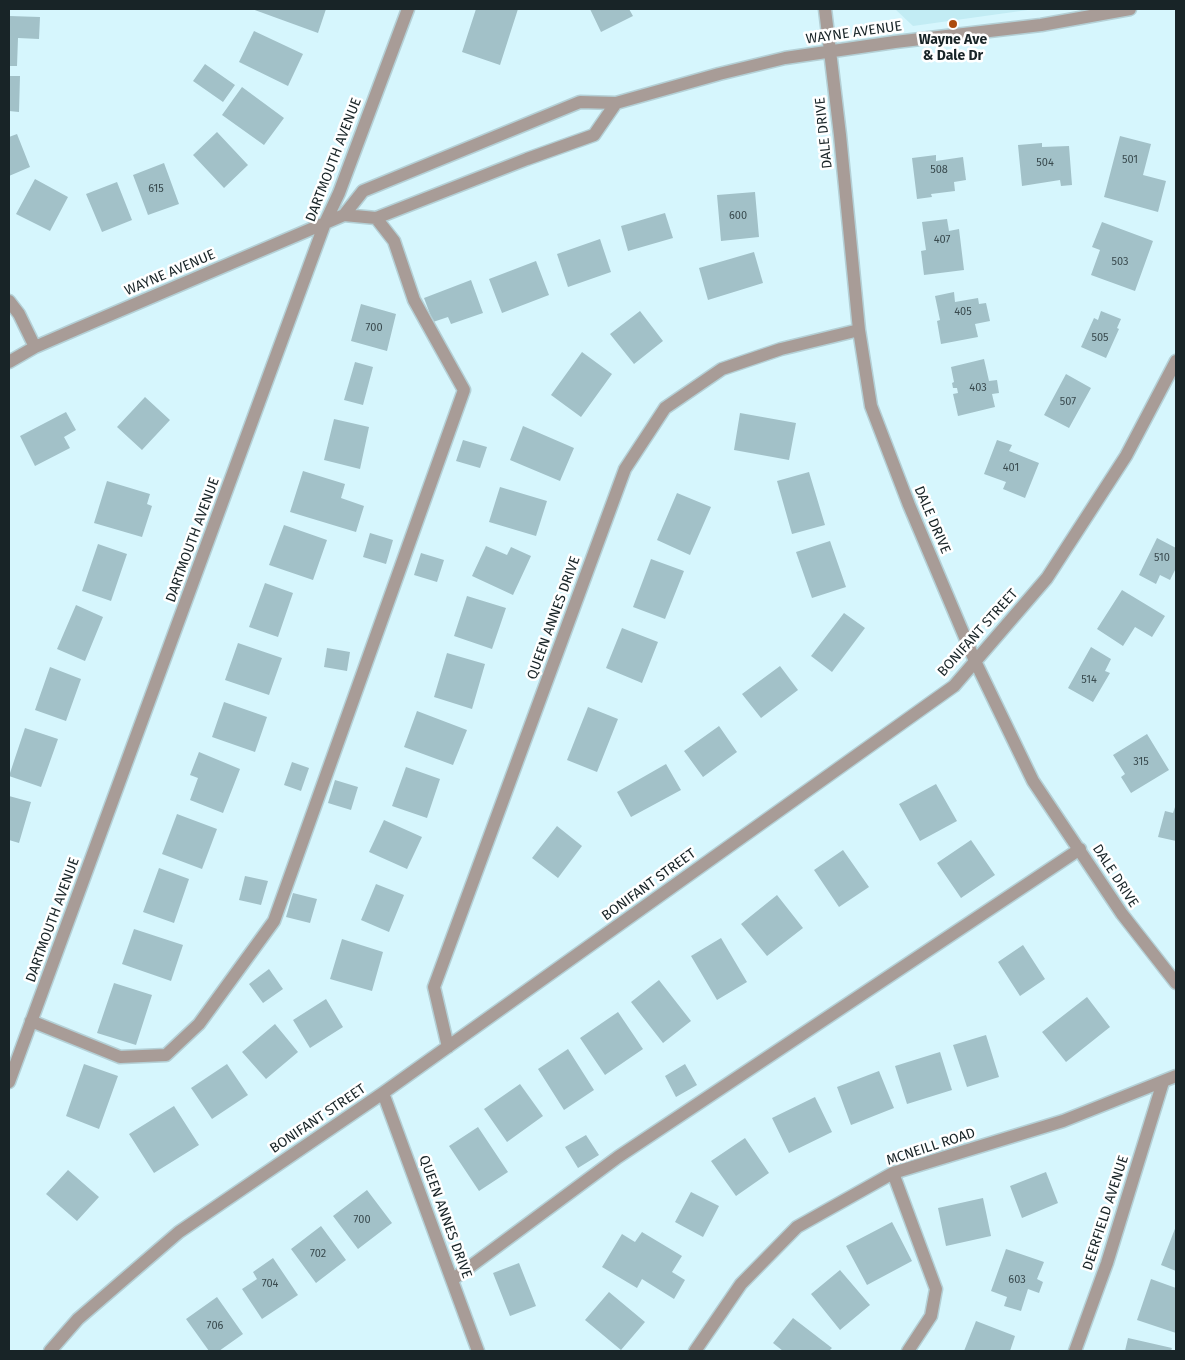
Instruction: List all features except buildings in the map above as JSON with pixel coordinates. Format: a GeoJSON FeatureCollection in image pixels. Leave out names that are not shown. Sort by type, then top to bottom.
{"type":"FeatureCollection","features":[{"type":"Feature","properties":{"kind":"street","name":"DARTMOUTH AVENUE"},"geometry":{"type":"LineString","coordinates":[[9,1082],[326,223],[408,9]]}},
{"type":"Feature","properties":{"kind":"street","name":"DALE DRIVE"},"geometry":{"type":"LineString","coordinates":[[825,9],[859,330],[871,406],[909,505],[975,661],[1033,781],[1122,914],[1176,983]]}},
{"type":"Feature","properties":{"kind":"street","name":"WAYNE AVENUE"},"geometry":{"type":"LineString","coordinates":[[9,362],[35,347],[344,215],[363,191],[580,102],[616,103],[756,64],[830,51],[1041,25],[1130,9]]}},
{"type":"Feature","properties":{"kind":"street","name":"WAYNE AVENUE"},"geometry":{"type":"LineString","coordinates":[[344,215],[376,218],[594,135],[616,103]]}},
{"type":"Feature","properties":{"kind":"street"},"geometry":{"type":"LineString","coordinates":[[31,1021],[120,1057],[166,1055],[199,1024],[274,921],[464,390],[414,300],[394,241],[376,218]]}},
{"type":"Feature","properties":{"kind":"street"},"geometry":{"type":"LineString","coordinates":[[9,301],[19,314],[35,347]]}},
{"type":"Feature","properties":{"kind":"street","name":"QUEEN ANNES DRIVE"},"geometry":{"type":"LineString","coordinates":[[448,1047],[434,987],[625,469],[665,408],[722,369],[781,349],[859,330]]}},
{"type":"Feature","properties":{"kind":"street","name":"BONIFANT STREET"},"geometry":{"type":"LineString","coordinates":[[50,1351],[78,1319],[179,1232],[383,1093],[954,686],[1047,578],[1126,456],[1176,361]]}},
{"type":"Feature","properties":{"kind":"street"},"geometry":{"type":"LineString","coordinates":[[452,1280],[618,1157],[1080,849]]}},
{"type":"Feature","properties":{"kind":"street","name":"MCNEILL ROAD"},"geometry":{"type":"LineString","coordinates":[[696,1351],[742,1284],[797,1227],[893,1173],[1063,1121],[1176,1076]]}},
{"type":"Feature","properties":{"kind":"street","name":"DEERFIELD AVENUE"},"geometry":{"type":"LineString","coordinates":[[1075,1351],[1107,1263],[1163,1082]]}},
{"type":"Feature","properties":{"kind":"street","name":"QUEEN ANNES DRIVE"},"geometry":{"type":"LineString","coordinates":[[383,1093],[478,1351]]}},
{"type":"Feature","properties":{"kind":"street"},"geometry":{"type":"LineString","coordinates":[[893,1173],[936,1289],[931,1316],[908,1351]]}},
{"type":"Feature","properties":{"kind":"shaded area"},"geometry":{"type":"Polygon","coordinates":[[[895,9],[1035,9],[913,26],[895,9]]]}},
{"type":"Feature","properties":{"kind":"place","name":"Wayne Ave & Dale Dr"},"geometry":{"type":"Point","coordinates":[953,24]}}]}
